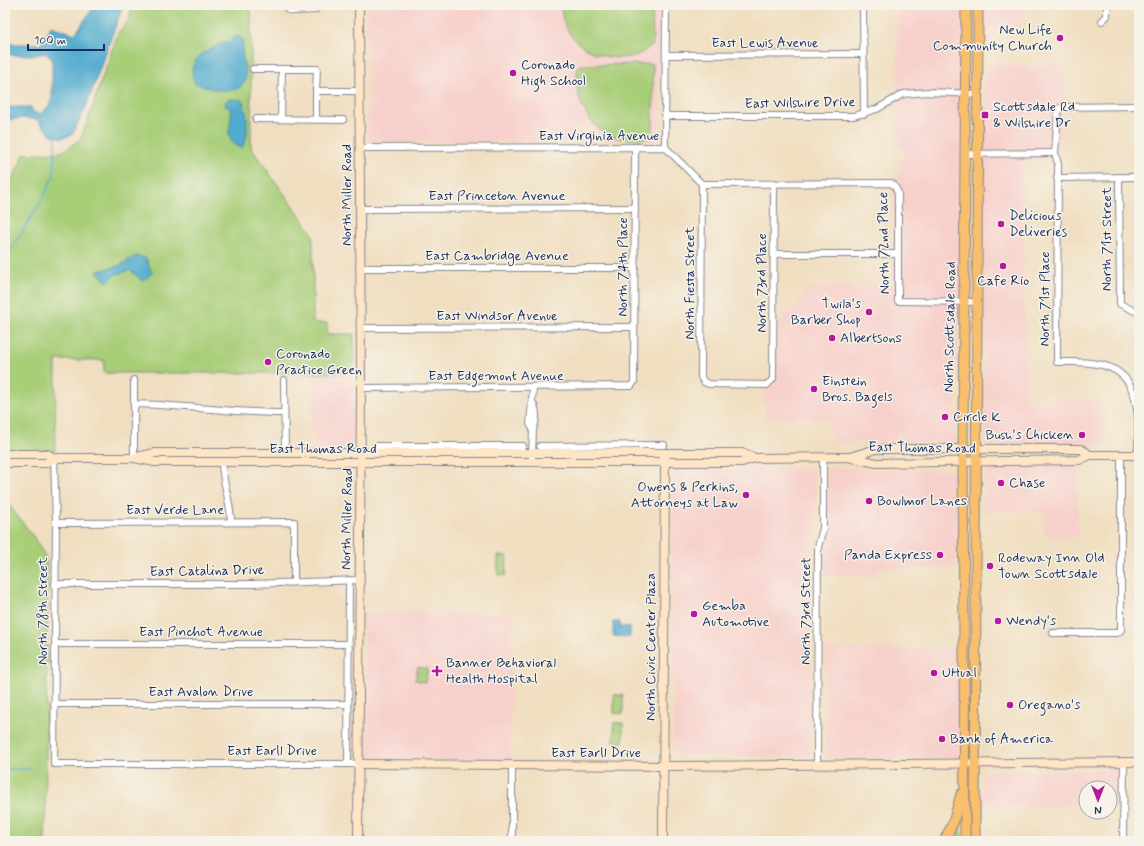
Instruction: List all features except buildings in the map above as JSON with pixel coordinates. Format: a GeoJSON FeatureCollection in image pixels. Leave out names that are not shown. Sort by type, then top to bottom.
{"type":"FeatureCollection","features":[{"type":"Feature","properties":{"kind":"main road","name":"North Scottsdale Road"},"geometry":{"type":"LineString","coordinates":[[965,841],[963,449],[966,5]]}},
{"type":"Feature","properties":{"kind":"main road","name":"North Scottsdale Road"},"geometry":{"type":"LineString","coordinates":[[975,841],[978,462],[978,5]]}},
{"type":"Feature","properties":{"kind":"main road"},"geometry":{"type":"LineString","coordinates":[[964,332],[977,332]]}},
{"type":"Feature","properties":{"kind":"main road"},"geometry":{"type":"LineString","coordinates":[[944,841],[956,815],[964,775]]}},
{"type":"Feature","properties":{"kind":"street"},"geometry":{"type":"LineString","coordinates":[[286,7],[291,11],[315,10],[319,5]]}},
{"type":"Feature","properties":{"kind":"street","name":"North Miller Road"},"geometry":{"type":"LineString","coordinates":[[358,841],[361,458],[359,5]]}},
{"type":"Feature","properties":{"kind":"street"},"geometry":{"type":"LineString","coordinates":[[665,147],[666,5]]}},
{"type":"Feature","properties":{"kind":"street"},"geometry":{"type":"LineString","coordinates":[[863,5],[864,114]]}},
{"type":"Feature","properties":{"kind":"street"},"geometry":{"type":"LineString","coordinates":[[1102,21],[1107,16],[1107,5]]}},
{"type":"Feature","properties":{"kind":"street","name":"East Lewis Avenue"},"geometry":{"type":"LineString","coordinates":[[666,55],[863,54]]}},
{"type":"Feature","properties":{"kind":"street"},"geometry":{"type":"LineString","coordinates":[[253,69],[316,69],[316,120]]}},
{"type":"Feature","properties":{"kind":"street"},"geometry":{"type":"LineString","coordinates":[[281,119],[282,69]]}},
{"type":"Feature","properties":{"kind":"street"},"geometry":{"type":"LineString","coordinates":[[316,91],[359,91]]}},
{"type":"Feature","properties":{"kind":"street","name":"East Wilshire Drive"},"geometry":{"type":"LineString","coordinates":[[666,116],[854,116],[877,109],[903,94],[966,92],[977,94]]}},
{"type":"Feature","properties":{"kind":"street","name":"North 71st Place"},"geometry":{"type":"LineString","coordinates":[[1138,455],[1138,410],[1132,389],[1126,380],[1109,367],[1098,364],[1057,362],[1058,164],[1055,153],[1058,109],[1062,106],[1139,106]]}},
{"type":"Feature","properties":{"kind":"street"},"geometry":{"type":"LineString","coordinates":[[256,119],[343,120]]}},
{"type":"Feature","properties":{"kind":"street","name":"East Virginia Avenue"},"geometry":{"type":"LineString","coordinates":[[360,148],[665,147],[702,184]]}},
{"type":"Feature","properties":{"kind":"street","name":"North 74th Place"},"geometry":{"type":"LineString","coordinates":[[631,386],[634,382],[635,148]]}},
{"type":"Feature","properties":{"kind":"street"},"geometry":{"type":"LineString","coordinates":[[966,154],[1055,153]]}},
{"type":"Feature","properties":{"kind":"street","name":"North 71st Street"},"geometry":{"type":"LineString","coordinates":[[1119,177],[1120,304],[1139,313]]}},
{"type":"Feature","properties":{"kind":"street"},"geometry":{"type":"LineString","coordinates":[[1057,178],[1139,177]]}},
{"type":"Feature","properties":{"kind":"street"},"geometry":{"type":"LineString","coordinates":[[702,184],[774,183]]}},
{"type":"Feature","properties":{"kind":"street","name":"North 72nd Place"},"geometry":{"type":"LineString","coordinates":[[774,183],[887,183],[894,185],[898,193],[898,301],[965,302]]}},
{"type":"Feature","properties":{"kind":"street","name":"North 73rd Place"},"geometry":{"type":"LineString","coordinates":[[771,383],[773,379],[774,183]]}},
{"type":"Feature","properties":{"kind":"street","name":"North Fiesta Street"},"geometry":{"type":"LineString","coordinates":[[702,184],[702,377],[704,382],[709,384],[767,385],[771,383]]}},
{"type":"Feature","properties":{"kind":"street","name":"East Princeton Avenue"},"geometry":{"type":"LineString","coordinates":[[359,209],[635,208]]}},
{"type":"Feature","properties":{"kind":"street"},"geometry":{"type":"LineString","coordinates":[[774,254],[897,254]]}},
{"type":"Feature","properties":{"kind":"street","name":"East Cambridge Avenue"},"geometry":{"type":"LineString","coordinates":[[359,268],[635,268]]}},
{"type":"Feature","properties":{"kind":"street"},"geometry":{"type":"LineString","coordinates":[[965,302],[977,302]]}},
{"type":"Feature","properties":{"kind":"street","name":"East Windsor Avenue"},"geometry":{"type":"LineString","coordinates":[[360,328],[634,327]]}},
{"type":"Feature","properties":{"kind":"street"},"geometry":{"type":"LineString","coordinates":[[134,380],[134,458]]}},
{"type":"Feature","properties":{"kind":"street"},"geometry":{"type":"LineString","coordinates":[[284,380],[284,453]]}},
{"type":"Feature","properties":{"kind":"street","name":"East Edgemont Avenue"},"geometry":{"type":"LineString","coordinates":[[361,388],[533,388],[631,386]]}},
{"type":"Feature","properties":{"kind":"street"},"geometry":{"type":"LineString","coordinates":[[532,457],[532,429],[530,424],[530,414],[533,403],[533,388]]}},
{"type":"Feature","properties":{"kind":"street"},"geometry":{"type":"LineString","coordinates":[[134,404],[187,406],[234,412],[284,413]]}},
{"type":"Feature","properties":{"kind":"street","name":"East Thomas Road"},"geometry":{"type":"LineString","coordinates":[[376,446],[410,450],[512,453],[532,457],[554,453],[625,449],[664,453]]}},
{"type":"Feature","properties":{"kind":"street","name":"East Thomas Road"},"geometry":{"type":"LineString","coordinates":[[5,463],[46,462],[54,458],[134,458],[155,462],[222,462],[361,458],[512,453],[523,446]]}},
{"type":"Feature","properties":{"kind":"street","name":"East Thomas Road"},"geometry":{"type":"LineString","coordinates":[[540,446],[554,453],[742,453],[755,458],[848,457],[877,463],[1079,460],[1090,455],[1138,455]]}},
{"type":"Feature","properties":{"kind":"street","name":"East Thomas Road"},"geometry":{"type":"LineString","coordinates":[[848,457],[876,449],[1081,449],[1090,455]]}},
{"type":"Feature","properties":{"kind":"street","name":"East Thomas Road"},"geometry":{"type":"LineString","coordinates":[[134,458],[155,453],[284,453],[361,458],[410,450]]}},
{"type":"Feature","properties":{"kind":"street","name":"North Civic Center Plaza"},"geometry":{"type":"LineString","coordinates":[[663,841],[664,453]]}},
{"type":"Feature","properties":{"kind":"street","name":"East Thomas Road"},"geometry":{"type":"LineString","coordinates":[[5,454],[47,454],[54,458]]}},
{"type":"Feature","properties":{"kind":"street"},"geometry":{"type":"LineString","coordinates":[[1053,633],[1117,633],[1120,630],[1121,455]]}},
{"type":"Feature","properties":{"kind":"street","name":"North 73rd Street"},"geometry":{"type":"LineString","coordinates":[[817,765],[818,547],[823,528],[824,457]]}},
{"type":"Feature","properties":{"kind":"street","name":"North 78th Street"},"geometry":{"type":"LineString","coordinates":[[54,458],[56,523],[54,764]]}},
{"type":"Feature","properties":{"kind":"street"},"geometry":{"type":"LineString","coordinates":[[222,462],[223,479],[230,504],[231,522]]}},
{"type":"Feature","properties":{"kind":"street","name":"East Verde Lane"},"geometry":{"type":"LineString","coordinates":[[56,523],[294,522],[294,582]]}},
{"type":"Feature","properties":{"kind":"street","name":"North Miller Road"},"geometry":{"type":"LineString","coordinates":[[348,764],[347,704],[349,580]]}},
{"type":"Feature","properties":{"kind":"street","name":"East Catalina Drive"},"geometry":{"type":"LineString","coordinates":[[55,584],[250,584],[360,580]]}},
{"type":"Feature","properties":{"kind":"street","name":"East Pinchot Avenue"},"geometry":{"type":"LineString","coordinates":[[55,644],[348,644]]}},
{"type":"Feature","properties":{"kind":"street","name":"East Avalon Drive"},"geometry":{"type":"LineString","coordinates":[[54,704],[347,704]]}},
{"type":"Feature","properties":{"kind":"street"},"geometry":{"type":"LineString","coordinates":[[1123,841],[1124,762]]}},
{"type":"Feature","properties":{"kind":"street","name":"East Earll Drive"},"geometry":{"type":"LineString","coordinates":[[54,764],[664,766],[964,765],[1139,762]]}},
{"type":"Feature","properties":{"kind":"street"},"geometry":{"type":"LineString","coordinates":[[512,765],[512,841]]}},
{"type":"Feature","properties":{"kind":"shaded area","name":"Coronado High School"},"geometry":{"type":"Polygon","coordinates":[[[367,5],[659,5],[659,141],[368,142],[367,5]]]}},
{"type":"Feature","properties":{"kind":"shaded area"},"geometry":{"type":"Polygon","coordinates":[[[897,5],[962,5],[960,307],[957,348],[955,442],[831,443],[830,419],[765,419],[765,386],[774,386],[779,323],[812,287],[893,285],[894,180],[907,149],[896,149],[897,5]]]}},
{"type":"Feature","properties":{"kind":"shaded area"},"geometry":{"type":"Polygon","coordinates":[[[984,5],[1021,5],[1022,30],[984,30],[984,5]]]}},
{"type":"Feature","properties":{"kind":"shaded area"},"geometry":{"type":"Polygon","coordinates":[[[1065,65],[1065,110],[1061,110],[1060,159],[1022,160],[1026,401],[1090,400],[1103,406],[1104,445],[984,444],[984,66],[1065,65]]]}},
{"type":"Feature","properties":{"kind":"shaded area"},"geometry":{"type":"Polygon","coordinates":[[[313,373],[353,373],[354,442],[353,447],[349,450],[313,450],[313,373]]]}},
{"type":"Feature","properties":{"kind":"shaded area"},"geometry":{"type":"Polygon","coordinates":[[[1078,463],[1078,537],[1045,537],[1044,512],[984,512],[984,474],[986,469],[1003,465],[1051,467],[1060,464],[1078,463]]]}},
{"type":"Feature","properties":{"kind":"shaded area"},"geometry":{"type":"Polygon","coordinates":[[[827,467],[957,471],[957,569],[876,568],[876,576],[825,576],[827,467]]]}},
{"type":"Feature","properties":{"kind":"shaded area"},"geometry":{"type":"Polygon","coordinates":[[[672,469],[815,469],[815,528],[810,542],[810,756],[673,756],[672,469]]]}},
{"type":"Feature","properties":{"kind":"shaded area","name":"Banner Behavioral Health Hospital"},"geometry":{"type":"Polygon","coordinates":[[[364,612],[512,612],[510,760],[369,760],[365,757],[364,612]]]}},
{"type":"Feature","properties":{"kind":"shaded area"},"geometry":{"type":"Polygon","coordinates":[[[825,648],[958,649],[959,758],[825,758],[825,648]]]}},
{"type":"Feature","properties":{"kind":"shaded area"},"geometry":{"type":"Polygon","coordinates":[[[1117,769],[1118,780],[1078,780],[1078,806],[982,807],[982,771],[1117,769]]]}},
{"type":"Feature","properties":{"kind":"shaded area"},"geometry":{"type":"Polygon","coordinates":[[[1118,781],[1120,805],[1118,805],[1118,781]]]}},
{"type":"Feature","properties":{"kind":"green space"},"geometry":{"type":"Polygon","coordinates":[[[132,5],[251,5],[251,148],[313,234],[313,323],[327,323],[327,334],[354,334],[353,373],[104,373],[104,360],[56,360],[55,451],[5,450],[5,196],[24,154],[62,152],[81,139],[118,33],[129,20],[132,5]]]}},
{"type":"Feature","properties":{"kind":"green space"},"geometry":{"type":"Polygon","coordinates":[[[561,5],[652,5],[653,45],[637,55],[624,58],[598,54],[586,48],[576,40],[568,30],[563,19],[561,5]]]}},
{"type":"Feature","properties":{"kind":"green space"},"geometry":{"type":"Polygon","coordinates":[[[653,64],[653,138],[632,140],[623,139],[602,131],[589,118],[580,101],[577,81],[579,65],[653,64]]]}},
{"type":"Feature","properties":{"kind":"green space"},"geometry":{"type":"Polygon","coordinates":[[[5,500],[33,536],[45,556],[48,575],[45,841],[5,841],[5,500]]]}},
{"type":"Feature","properties":{"kind":"green space"},"geometry":{"type":"Polygon","coordinates":[[[498,556],[507,556],[506,575],[498,575],[498,556]]]}},
{"type":"Feature","properties":{"kind":"green space"},"geometry":{"type":"Polygon","coordinates":[[[418,667],[428,669],[425,682],[415,680],[418,667]]]}},
{"type":"Feature","properties":{"kind":"green space"},"geometry":{"type":"Polygon","coordinates":[[[614,695],[623,695],[623,714],[614,713],[614,695]]]}},
{"type":"Feature","properties":{"kind":"green space"},"geometry":{"type":"Polygon","coordinates":[[[614,723],[623,723],[623,742],[614,742],[614,723]]]}},
{"type":"Feature","properties":{"kind":"green space"},"geometry":{"type":"Polygon","coordinates":[[[960,816],[962,841],[948,841],[960,816]]]}},
{"type":"Feature","properties":{"kind":"water"},"geometry":{"type":"Polygon","coordinates":[[[95,5],[123,5],[86,107],[72,135],[62,138],[50,134],[37,120],[25,118],[5,120],[5,107],[31,107],[33,112],[40,114],[49,106],[52,98],[52,57],[44,53],[36,55],[5,55],[5,44],[41,44],[51,26],[75,34],[95,5]]]}},
{"type":"Feature","properties":{"kind":"water"},"geometry":{"type":"Polygon","coordinates":[[[238,36],[244,41],[242,56],[246,70],[244,82],[240,87],[233,90],[225,90],[208,88],[195,83],[192,73],[193,65],[197,58],[212,48],[238,36]]]}},
{"type":"Feature","properties":{"kind":"water"},"geometry":{"type":"Polygon","coordinates":[[[230,99],[242,100],[246,111],[247,131],[245,144],[242,148],[231,140],[229,135],[231,113],[230,108],[225,106],[226,101],[230,99]]]}},
{"type":"Feature","properties":{"kind":"water"},"geometry":{"type":"Polygon","coordinates":[[[136,256],[146,258],[152,273],[143,281],[130,270],[115,275],[107,282],[97,271],[119,266],[136,256]]]}},
{"type":"Feature","properties":{"kind":"water"},"geometry":{"type":"Polygon","coordinates":[[[613,622],[620,622],[620,627],[630,627],[630,637],[613,636],[613,622]]]}},
{"type":"Feature","properties":{"kind":"waterway"},"geometry":{"type":"LineString","coordinates":[[5,288],[7,283],[10,251],[42,200],[54,175],[56,135]]}},
{"type":"Feature","properties":{"kind":"waterway"},"geometry":{"type":"LineString","coordinates":[[5,769],[30,769]]}},
{"type":"Feature","properties":{"kind":"place","name":"New Life Community Church"},"geometry":{"type":"Point","coordinates":[1060,38]}},
{"type":"Feature","properties":{"kind":"place","name":"Coronado High School"},"geometry":{"type":"Point","coordinates":[513,73]}},
{"type":"Feature","properties":{"kind":"place","name":"Scottsdale Rd & Wilshire Dr"},"geometry":{"type":"Point","coordinates":[985,115]}},
{"type":"Feature","properties":{"kind":"place","name":"Delicious Deliveries"},"geometry":{"type":"Point","coordinates":[1001,224]}},
{"type":"Feature","properties":{"kind":"place","name":"Cafe Rio"},"geometry":{"type":"Point","coordinates":[1003,266]}},
{"type":"Feature","properties":{"kind":"place","name":"Twila's Barber Shop"},"geometry":{"type":"Point","coordinates":[869,312]}},
{"type":"Feature","properties":{"kind":"place","name":"Albertsons"},"geometry":{"type":"Point","coordinates":[832,338]}},
{"type":"Feature","properties":{"kind":"place","name":"Coronado Practice Green"},"geometry":{"type":"Point","coordinates":[268,362]}},
{"type":"Feature","properties":{"kind":"place","name":"Einstein Bros. Bagels"},"geometry":{"type":"Point","coordinates":[814,389]}},
{"type":"Feature","properties":{"kind":"place","name":"Circle K"},"geometry":{"type":"Point","coordinates":[945,417]}},
{"type":"Feature","properties":{"kind":"place","name":"Bush's Chicken"},"geometry":{"type":"Point","coordinates":[1082,435]}},
{"type":"Feature","properties":{"kind":"place","name":"Chase"},"geometry":{"type":"Point","coordinates":[1001,483]}},
{"type":"Feature","properties":{"kind":"place","name":"Owens & Perkins, Attorneys at Law"},"geometry":{"type":"Point","coordinates":[746,495]}},
{"type":"Feature","properties":{"kind":"place","name":"Bowlmor Lanes"},"geometry":{"type":"Point","coordinates":[869,501]}},
{"type":"Feature","properties":{"kind":"place","name":"Panda Express"},"geometry":{"type":"Point","coordinates":[940,555]}},
{"type":"Feature","properties":{"kind":"place","name":"Rodeway Inn Old Town Scottsdale"},"geometry":{"type":"Point","coordinates":[990,566]}},
{"type":"Feature","properties":{"kind":"place","name":"Gemba Automotive"},"geometry":{"type":"Point","coordinates":[694,614]}},
{"type":"Feature","properties":{"kind":"place","name":"Wendy's"},"geometry":{"type":"Point","coordinates":[998,621]}},
{"type":"Feature","properties":{"kind":"place","name":"Banner Behavioral Health Hospital"},"geometry":{"type":"Point","coordinates":[437,671]}},
{"type":"Feature","properties":{"kind":"place","name":"UHual"},"geometry":{"type":"Point","coordinates":[934,673]}},
{"type":"Feature","properties":{"kind":"place","name":"Oregano's"},"geometry":{"type":"Point","coordinates":[1010,705]}},
{"type":"Feature","properties":{"kind":"place","name":"Bank of America"},"geometry":{"type":"Point","coordinates":[942,739]}}]}
